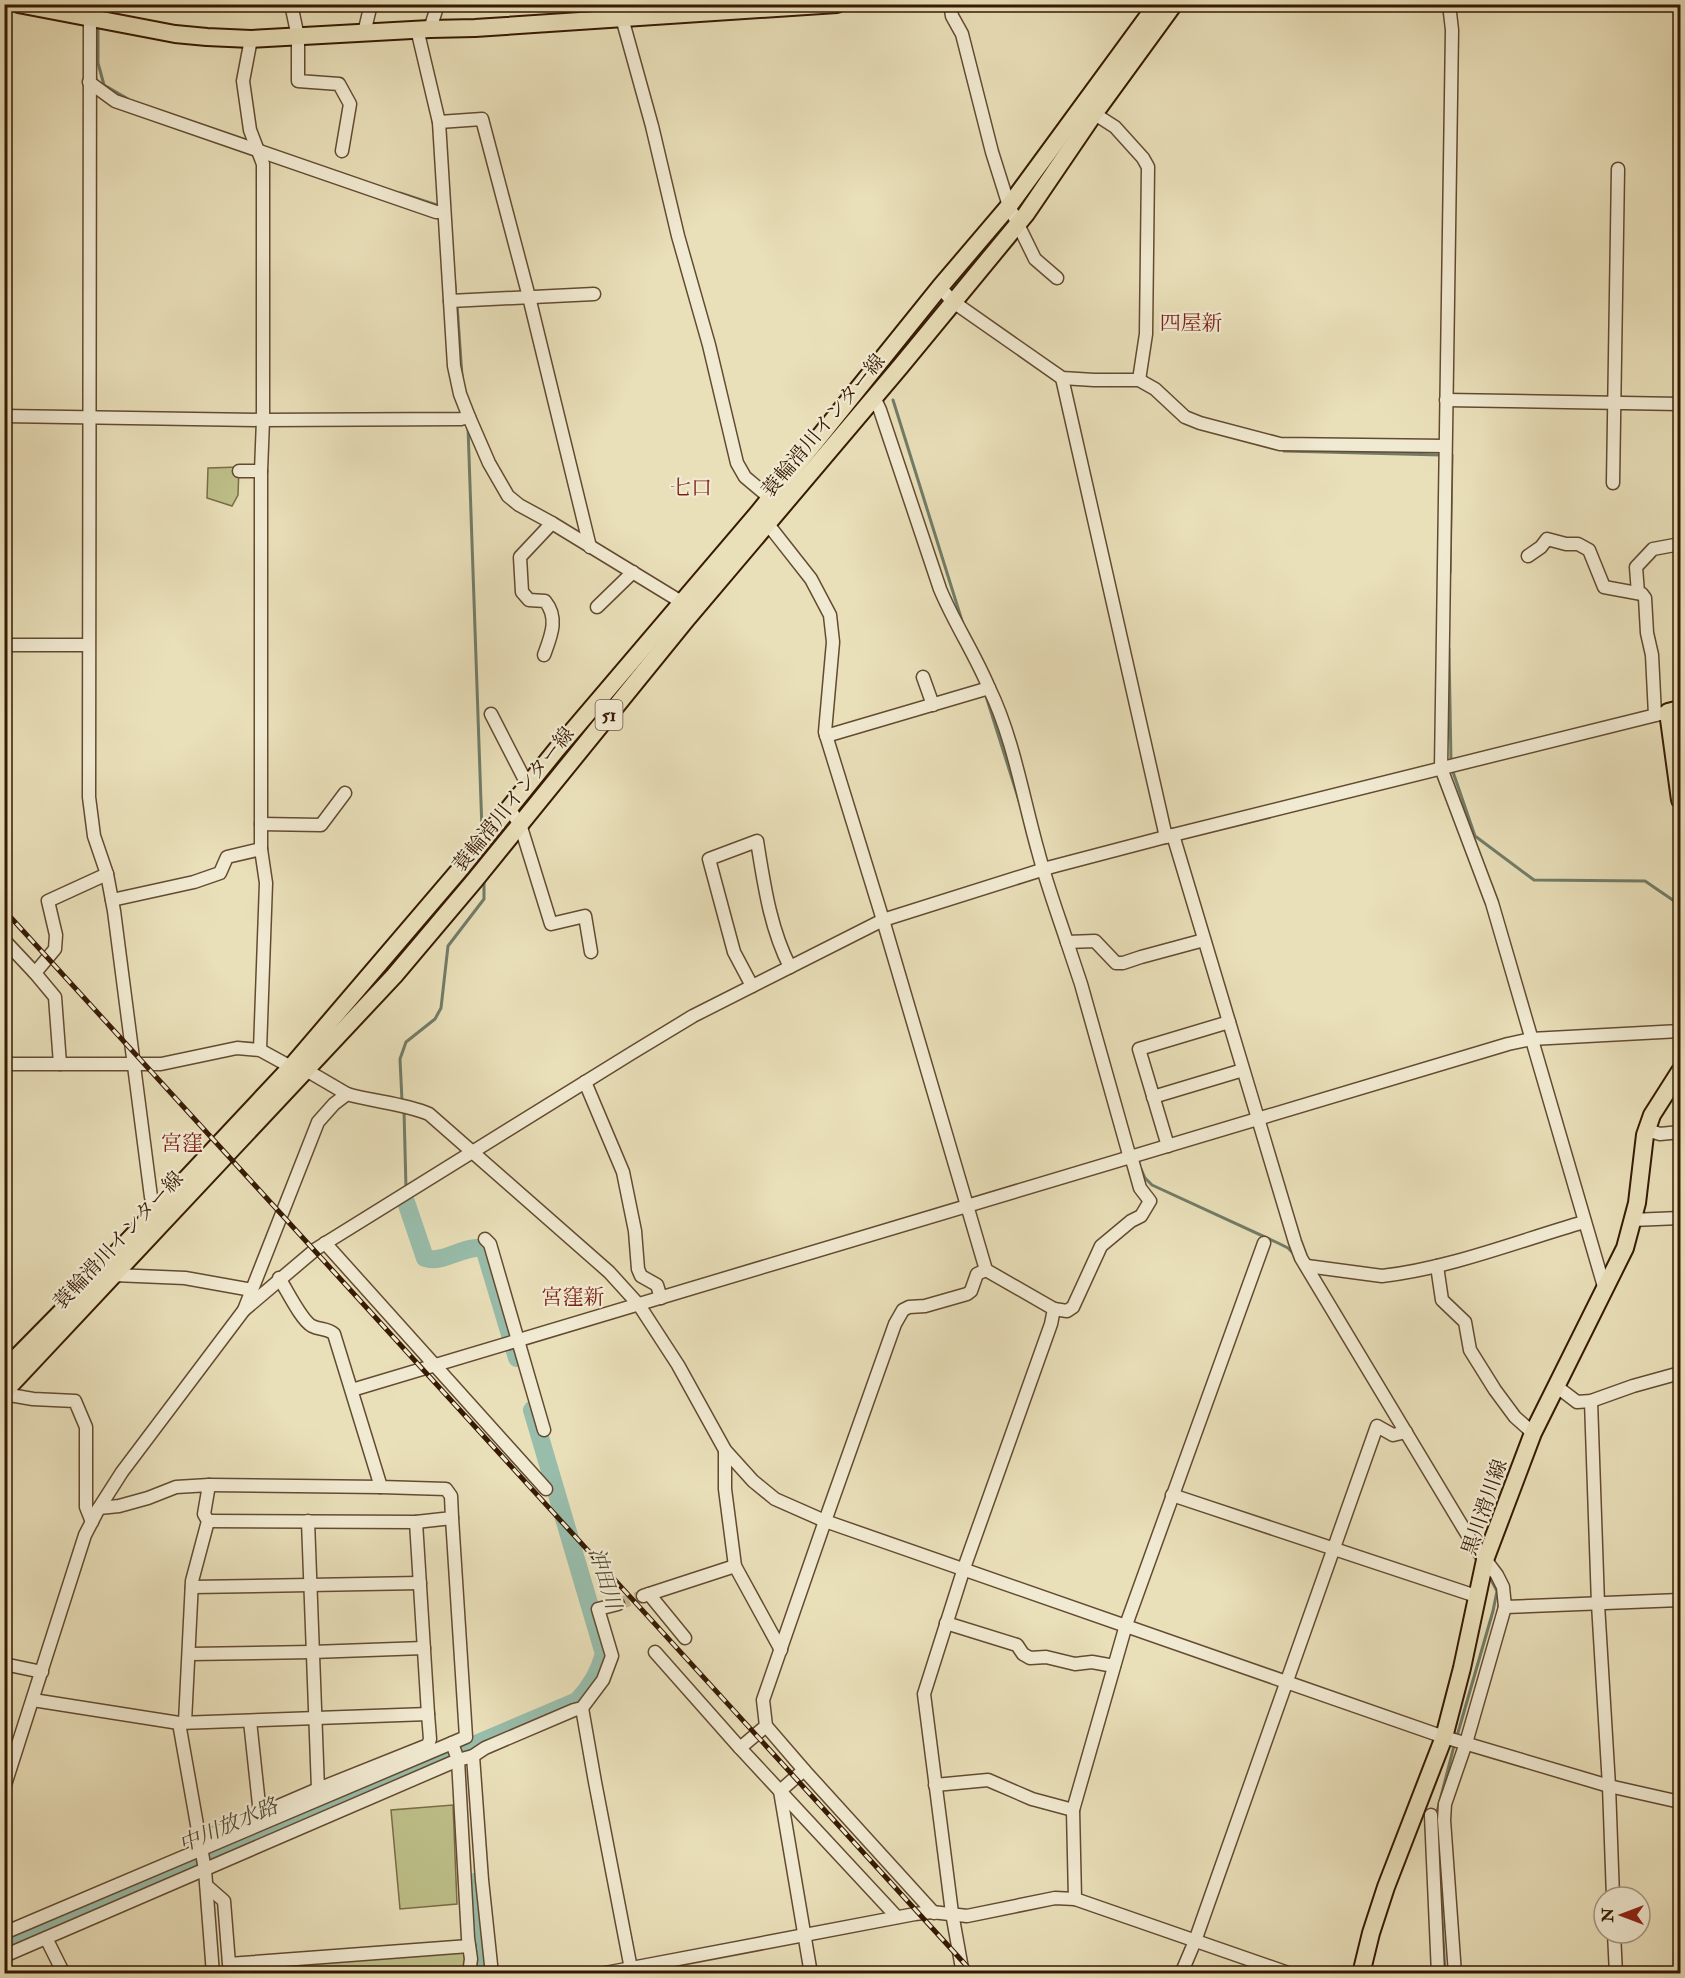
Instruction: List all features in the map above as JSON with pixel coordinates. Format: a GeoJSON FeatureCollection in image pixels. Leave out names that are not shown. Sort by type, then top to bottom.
{"type":"FeatureCollection","features":[{"type":"Feature","properties":{"kind":"main road"},"geometry":{"type":"LineString","coordinates":[[18,4],[90,11],[175,34],[251,39],[487,27],[621,11],[837,4]]}},
{"type":"Feature","properties":{"kind":"main road","name":"蓑輪滑川インター線"},"geometry":{"type":"LineString","coordinates":[[4,1393],[114,1275],[298,1069],[528,786],[683,603],[874,397],[1019,222],[1157,4]]}},
{"type":"Feature","properties":{"kind":"main road","name":"蓑輪滑川インター線"},"geometry":{"type":"LineString","coordinates":[[4,1370],[158,1209],[394,976],[520,824],[763,518],[770,498],[1173,4]]}},
{"type":"Feature","properties":{"kind":"main road"},"geometry":{"type":"LineString","coordinates":[[1668,712],[1680,800]]}},
{"type":"Feature","properties":{"kind":"main road","name":"黒川滑川線"},"geometry":{"type":"LineString","coordinates":[[1361,1974],[1386,1887],[1444,1737],[1479,1597],[1485,1560],[1533,1432],[1625,1248],[1636,1203],[1647,1130],[1652,1115],[1680,1071]]}},
{"type":"Feature","properties":{"kind":"street"},"geometry":{"type":"LineString","coordinates":[[291,4],[298,37],[298,81],[339,84],[350,104],[342,151]]}},
{"type":"Feature","properties":{"kind":"street"},"geometry":{"type":"LineString","coordinates":[[364,33],[371,4]]}},
{"type":"Feature","properties":{"kind":"street"},"geometry":{"type":"LineString","coordinates":[[438,4],[423,29],[439,122],[454,366],[460,394],[469,417],[489,463],[508,496],[519,505],[683,603]]}},
{"type":"Feature","properties":{"kind":"street"},"geometry":{"type":"LineString","coordinates":[[950,4],[952,16],[962,34],[992,152],[1009,206],[1019,222],[1026,243],[1035,259],[1057,278]]}},
{"type":"Feature","properties":{"kind":"street"},"geometry":{"type":"LineString","coordinates":[[1449,4],[1452,30],[1441,768],[1492,903],[1605,1290]]}},
{"type":"Feature","properties":{"kind":"street"},"geometry":{"type":"LineString","coordinates":[[90,11],[88,797],[94,836],[107,873],[112,900],[151,1197],[158,1209]]}},
{"type":"Feature","properties":{"kind":"street"},"geometry":{"type":"LineString","coordinates":[[621,11],[709,345],[737,463],[745,477],[770,498]]}},
{"type":"Feature","properties":{"kind":"street"},"geometry":{"type":"LineString","coordinates":[[251,39],[243,81],[250,130],[263,164],[261,849],[266,883],[260,1050]]}},
{"type":"Feature","properties":{"kind":"street"},"geometry":{"type":"LineString","coordinates":[[89,82],[115,101],[436,212],[444,212]]}},
{"type":"Feature","properties":{"kind":"street"},"geometry":{"type":"LineString","coordinates":[[1088,110],[1114,127],[1148,166],[1146,334],[1139,380]]}},
{"type":"Feature","properties":{"kind":"street"},"geometry":{"type":"LineString","coordinates":[[439,122],[482,119],[529,297],[590,547]]}},
{"type":"Feature","properties":{"kind":"street"},"geometry":{"type":"LineString","coordinates":[[1613,483],[1618,169]]}},
{"type":"Feature","properties":{"kind":"street"},"geometry":{"type":"LineString","coordinates":[[940,287],[952,301],[1062,378],[1139,380],[1155,389],[1185,417],[1280,444],[1445,446]]}},
{"type":"Feature","properties":{"kind":"street"},"geometry":{"type":"LineString","coordinates":[[450,301],[594,294]]}},
{"type":"Feature","properties":{"kind":"street"},"geometry":{"type":"LineString","coordinates":[[1062,378],[1169,836],[1204,940],[1295,1242],[1307,1266],[1470,1539],[1497,1575],[1503,1587],[1505,1607],[1466,1743],[1445,1804],[1444,1820],[1455,1974]]}},
{"type":"Feature","properties":{"kind":"street"},"geometry":{"type":"LineString","coordinates":[[763,518],[811,579],[830,615],[833,642],[827,694],[826,736],[986,1270],[1054,1309],[1067,1311],[1073,1307],[1101,1246],[1131,1221],[1142,1216],[1150,1201],[1140,1188],[1130,1158],[1081,984],[1044,870],[1013,756],[994,699],[978,661],[948,609],[940,589],[874,397]]}},
{"type":"Feature","properties":{"kind":"street"},"geometry":{"type":"LineString","coordinates":[[1446,400],[1680,405]]}},
{"type":"Feature","properties":{"kind":"street"},"geometry":{"type":"LineString","coordinates":[[4,416],[263,420],[461,419],[469,417]]}},
{"type":"Feature","properties":{"kind":"street"},"geometry":{"type":"LineString","coordinates":[[239,471],[261,471]]}},
{"type":"Feature","properties":{"kind":"street"},"geometry":{"type":"LineString","coordinates":[[544,655],[552,634],[554,620],[551,608],[545,601],[529,600],[522,592],[520,557],[552,524]]}},
{"type":"Feature","properties":{"kind":"street"},"geometry":{"type":"LineString","coordinates":[[4,1788],[85,1535],[99,1508],[122,1472],[244,1310],[279,1278],[326,1243],[693,1016],[883,921],[1044,870],[1169,836],[1668,712],[1647,633],[1645,598],[1638,593],[1604,587],[1588,550],[1578,544],[1566,544],[1547,539],[1541,547],[1528,556]]}},
{"type":"Feature","properties":{"kind":"street"},"geometry":{"type":"LineString","coordinates":[[1638,593],[1636,567],[1653,549],[1680,544]]}},
{"type":"Feature","properties":{"kind":"street"},"geometry":{"type":"LineString","coordinates":[[597,607],[633,572]]}},
{"type":"Feature","properties":{"kind":"street"},"geometry":{"type":"LineString","coordinates":[[4,645],[88,645]]}},
{"type":"Feature","properties":{"kind":"street"},"geometry":{"type":"LineString","coordinates":[[923,677],[933,705]]}},
{"type":"Feature","properties":{"kind":"street"},"geometry":{"type":"LineString","coordinates":[[826,736],[988,688]]}},
{"type":"Feature","properties":{"kind":"street"},"geometry":{"type":"LineString","coordinates":[[491,714],[528,786]]}},
{"type":"Feature","properties":{"kind":"street"},"geometry":{"type":"LineString","coordinates":[[261,824],[321,825],[345,793]]}},
{"type":"Feature","properties":{"kind":"street"},"geometry":{"type":"LineString","coordinates":[[509,809],[520,824],[552,924],[585,916],[591,952]]}},
{"type":"Feature","properties":{"kind":"street"},"geometry":{"type":"LineString","coordinates":[[752,986],[734,952],[709,859],[757,841],[768,905],[780,948],[790,967]]}},
{"type":"Feature","properties":{"kind":"street"},"geometry":{"type":"LineString","coordinates":[[112,900],[194,882],[220,873],[227,857],[261,849]]}},
{"type":"Feature","properties":{"kind":"street"},"geometry":{"type":"LineString","coordinates":[[35,974],[55,949],[56,935],[48,901],[107,873]]}},
{"type":"Feature","properties":{"kind":"street"},"geometry":{"type":"LineString","coordinates":[[4,940],[55,997],[60,1064]]}},
{"type":"Feature","properties":{"kind":"street"},"geometry":{"type":"LineString","coordinates":[[1067,942],[1095,941],[1116,963],[1124,963],[1204,940]]}},
{"type":"Feature","properties":{"kind":"street"},"geometry":{"type":"LineString","coordinates":[[1168,1146],[1139,1049],[1229,1022]]}},
{"type":"Feature","properties":{"kind":"street"},"geometry":{"type":"LineString","coordinates":[[352,1390],[1508,1044],[1531,1039],[1680,1031]]}},
{"type":"Feature","properties":{"kind":"street"},"geometry":{"type":"LineString","coordinates":[[4,1064],[161,1064],[237,1048],[260,1050],[347,1094],[370,1101],[404,1105],[429,1114],[609,1272],[639,1305],[678,1365],[725,1450],[753,1481],[775,1499],[825,1521],[1444,1737],[1609,1786],[1680,1802]]}},
{"type":"Feature","properties":{"kind":"street"},"geometry":{"type":"LineString","coordinates":[[1153,1097],[1243,1070]]}},
{"type":"Feature","properties":{"kind":"street"},"geometry":{"type":"LineString","coordinates":[[585,1082],[623,1172],[635,1231],[638,1269],[641,1276],[657,1286],[662,1298]]}},
{"type":"Feature","properties":{"kind":"street"},"geometry":{"type":"LineString","coordinates":[[244,1310],[318,1122],[334,1104],[347,1094]]}},
{"type":"Feature","properties":{"kind":"street"},"geometry":{"type":"LineString","coordinates":[[1647,1130],[1660,1134],[1680,1132]]}},
{"type":"Feature","properties":{"kind":"street"},"geometry":{"type":"LineString","coordinates":[[1632,1220],[1680,1218]]}},
{"type":"Feature","properties":{"kind":"street"},"geometry":{"type":"LineString","coordinates":[[1307,1266],[1382,1276],[1437,1266],[1584,1222]]}},
{"type":"Feature","properties":{"kind":"street"},"geometry":{"type":"LineString","coordinates":[[485,1239],[490,1244],[544,1430]]}},
{"type":"Feature","properties":{"kind":"street"},"geometry":{"type":"LineString","coordinates":[[326,1243],[546,1489]]}},
{"type":"Feature","properties":{"kind":"street"},"geometry":{"type":"LineString","coordinates":[[1075,1899],[1073,1810],[1114,1666],[1126,1625],[1172,1495],[1264,1243]]}},
{"type":"Feature","properties":{"kind":"street"},"geometry":{"type":"LineString","coordinates":[[1437,1266],[1442,1300],[1466,1322],[1470,1350],[1515,1417],[1533,1432]]}},
{"type":"Feature","properties":{"kind":"street"},"geometry":{"type":"LineString","coordinates":[[934,1912],[766,1726],[763,1700],[825,1521],[903,1310],[967,1294],[971,1291],[977,1274],[986,1270]]}},
{"type":"Feature","properties":{"kind":"street"},"geometry":{"type":"LineString","coordinates":[[114,1275],[185,1278],[252,1290]]}},
{"type":"Feature","properties":{"kind":"street"},"geometry":{"type":"LineString","coordinates":[[279,1278],[305,1320],[313,1326],[328,1329],[334,1334],[381,1487]]}},
{"type":"Feature","properties":{"kind":"street"},"geometry":{"type":"LineString","coordinates":[[963,1974],[952,1913],[924,1694],[964,1568],[1051,1324],[1054,1309]]}},
{"type":"Feature","properties":{"kind":"street"},"geometry":{"type":"LineString","coordinates":[[1556,1386],[1576,1402],[1591,1401],[1632,1386],[1680,1373]]}},
{"type":"Feature","properties":{"kind":"street"},"geometry":{"type":"LineString","coordinates":[[4,1393],[33,1399],[75,1401],[86,1427],[86,1507],[92,1522]]}},
{"type":"Feature","properties":{"kind":"street"},"geometry":{"type":"LineString","coordinates":[[1591,1401],[1598,1604],[1613,1885]]}},
{"type":"Feature","properties":{"kind":"street"},"geometry":{"type":"LineString","coordinates":[[1181,1974],[1195,1941],[1377,1426],[1393,1435],[1406,1432]]}},
{"type":"Feature","properties":{"kind":"street"},"geometry":{"type":"LineString","coordinates":[[725,1450],[725,1489],[735,1566],[781,1650]]}},
{"type":"Feature","properties":{"kind":"street"},"geometry":{"type":"LineString","coordinates":[[4,1956],[46,1938],[203,1856],[466,1737],[451,1496],[447,1489],[209,1485],[176,1487],[119,1506],[99,1508]]}},
{"type":"Feature","properties":{"kind":"street"},"geometry":{"type":"LineString","coordinates":[[209,1485],[204,1514],[208,1521],[192,1587],[189,1654],[182,1723],[207,1886],[213,1970],[229,1965],[469,1946]]}},
{"type":"Feature","properties":{"kind":"street"},"geometry":{"type":"LineString","coordinates":[[1172,1495],[1479,1597]]}},
{"type":"Feature","properties":{"kind":"street"},"geometry":{"type":"LineString","coordinates":[[208,1521],[416,1522],[452,1518]]}},
{"type":"Feature","properties":{"kind":"street"},"geometry":{"type":"LineString","coordinates":[[308,1521],[318,1790]]}},
{"type":"Feature","properties":{"kind":"street"},"geometry":{"type":"LineString","coordinates":[[203,1856],[260,1815],[428,1745],[430,1739],[416,1522]]}},
{"type":"Feature","properties":{"kind":"street"},"geometry":{"type":"LineString","coordinates":[[685,1638],[646,1595],[735,1566]]}},
{"type":"Feature","properties":{"kind":"street"},"geometry":{"type":"LineString","coordinates":[[192,1587],[420,1583]]}},
{"type":"Feature","properties":{"kind":"street"},"geometry":{"type":"LineString","coordinates":[[1505,1607],[1680,1600]]}},
{"type":"Feature","properties":{"kind":"street"},"geometry":{"type":"LineString","coordinates":[[4,1933],[473,1756],[485,1748],[582,1708],[603,1680],[612,1656],[598,1609],[618,1604]]}},
{"type":"Feature","properties":{"kind":"street"},"geometry":{"type":"LineString","coordinates":[[946,1623],[1017,1645],[1023,1654],[1030,1658],[1046,1657],[1075,1664],[1092,1662],[1114,1666]]}},
{"type":"Feature","properties":{"kind":"street"},"geometry":{"type":"LineString","coordinates":[[189,1654],[424,1648]]}},
{"type":"Feature","properties":{"kind":"street"},"geometry":{"type":"LineString","coordinates":[[655,1652],[740,1748],[897,1917]]}},
{"type":"Feature","properties":{"kind":"street"},"geometry":{"type":"LineString","coordinates":[[4,1664],[42,1672]]}},
{"type":"Feature","properties":{"kind":"street"},"geometry":{"type":"LineString","coordinates":[[33,1700],[182,1723],[428,1714]]}},
{"type":"Feature","properties":{"kind":"street"},"geometry":{"type":"LineString","coordinates":[[582,1708],[632,1970]]}},
{"type":"Feature","properties":{"kind":"street"},"geometry":{"type":"LineString","coordinates":[[250,1721],[260,1815]]}},
{"type":"Feature","properties":{"kind":"street"},"geometry":{"type":"LineString","coordinates":[[740,1748],[766,1726]]}},
{"type":"Feature","properties":{"kind":"street"},"geometry":{"type":"LineString","coordinates":[[452,1743],[458,1760],[471,1959],[469,1974]]}},
{"type":"Feature","properties":{"kind":"street"},"geometry":{"type":"LineString","coordinates":[[473,1756],[492,1974]]}},
{"type":"Feature","properties":{"kind":"street"},"geometry":{"type":"LineString","coordinates":[[780,1791],[804,1770]]}},
{"type":"Feature","properties":{"kind":"street"},"geometry":{"type":"LineString","coordinates":[[935,1785],[988,1779],[1032,1799],[1073,1810]]}},
{"type":"Feature","properties":{"kind":"street"},"geometry":{"type":"LineString","coordinates":[[780,1791],[811,1974]]}},
{"type":"Feature","properties":{"kind":"street"},"geometry":{"type":"LineString","coordinates":[[460,1798],[476,1798]]}},
{"type":"Feature","properties":{"kind":"street"},"geometry":{"type":"LineString","coordinates":[[1431,1815],[1438,1974]]}},
{"type":"Feature","properties":{"kind":"street"},"geometry":{"type":"LineString","coordinates":[[207,1886],[224,1901],[229,1965]]}},
{"type":"Feature","properties":{"kind":"street"},"geometry":{"type":"LineString","coordinates":[[600,1974],[632,1970],[897,1917],[934,1912],[967,1916],[1054,1898],[1075,1899],[1291,1974]]}},
{"type":"Feature","properties":{"kind":"street"},"geometry":{"type":"LineString","coordinates":[[46,1938],[64,1974]]}},
{"type":"Feature","properties":{"kind":"street"},"geometry":{"type":"LineString","coordinates":[[1615,1945],[1616,1974]]}},
{"type":"Feature","properties":{"kind":"green space"},"geometry":{"type":"Polygon","coordinates":[[[239,467],[238,495],[232,506],[207,498],[208,468],[239,467]]]}},
{"type":"Feature","properties":{"kind":"green space"},"geometry":{"type":"Polygon","coordinates":[[[453,1805],[457,1904],[400,1909],[391,1810],[453,1805]]]}},
{"type":"Feature","properties":{"kind":"green space"},"geometry":{"type":"Polygon","coordinates":[[[467,1952],[466,1974],[224,1974],[223,1969],[467,1952]]]}},
{"type":"Feature","properties":{"kind":"waterway"},"geometry":{"type":"LineString","coordinates":[[98,4],[98,15]]}},
{"type":"Feature","properties":{"kind":"waterway"},"geometry":{"type":"LineString","coordinates":[[98,24],[98,63],[104,85],[128,99]]}},
{"type":"Feature","properties":{"kind":"waterway"},"geometry":{"type":"LineString","coordinates":[[400,193],[440,206]]}},
{"type":"Feature","properties":{"kind":"waterway"},"geometry":{"type":"LineString","coordinates":[[454,275],[456,298]]}},
{"type":"Feature","properties":{"kind":"waterway"},"geometry":{"type":"LineString","coordinates":[[457,304],[462,376]]}},
{"type":"Feature","properties":{"kind":"waterway"},"geometry":{"type":"LineString","coordinates":[[893,400],[963,624]]}},
{"type":"Feature","properties":{"kind":"waterway"},"geometry":{"type":"LineString","coordinates":[[468,427],[482,831]]}},
{"type":"Feature","properties":{"kind":"waterway"},"geometry":{"type":"LineString","coordinates":[[1284,451],[1441,455]]}},
{"type":"Feature","properties":{"kind":"waterway"},"geometry":{"type":"LineString","coordinates":[[1448,455],[1452,455],[1450,573]]}},
{"type":"Feature","properties":{"kind":"waterway"},"geometry":{"type":"LineString","coordinates":[[1449,649],[1451,762]]}},
{"type":"Feature","properties":{"kind":"waterway"},"geometry":{"type":"LineString","coordinates":[[985,693],[1021,807]]}},
{"type":"Feature","properties":{"kind":"waterway"},"geometry":{"type":"LineString","coordinates":[[1452,769],[1475,836],[1534,880],[1645,881],[1680,905]]}},
{"type":"Feature","properties":{"kind":"waterway"},"geometry":{"type":"LineString","coordinates":[[402,1101],[400,1059],[406,1042],[435,1019],[441,1008],[448,946],[484,899],[484,880]]}},
{"type":"Feature","properties":{"kind":"waterway"},"geometry":{"type":"LineString","coordinates":[[404,1111],[406,1188]]}},
{"type":"Feature","properties":{"kind":"waterway"},"geometry":{"type":"LineString","coordinates":[[1141,1169],[1145,1178],[1152,1185],[1278,1243],[1295,1255]]}},
{"type":"Feature","properties":{"kind":"waterway","name":"沖田川"},"geometry":{"type":"LineString","coordinates":[[406,1202],[425,1258],[439,1259],[469,1249],[484,1248],[517,1358]]}},
{"type":"Feature","properties":{"kind":"waterway","name":"中川放水路"},"geometry":{"type":"LineString","coordinates":[[4,1944],[577,1701],[594,1679],[604,1654],[532,1410]]}},
{"type":"Feature","properties":{"kind":"waterway"},"geometry":{"type":"LineString","coordinates":[[1457,1529],[1479,1564]]}},
{"type":"Feature","properties":{"kind":"waterway"},"geometry":{"type":"LineString","coordinates":[[1457,1736],[1493,1611],[1497,1591],[1489,1576]]}},
{"type":"Feature","properties":{"kind":"waterway"},"geometry":{"type":"LineString","coordinates":[[1437,1817],[1455,1742]]}},
{"type":"Feature","properties":{"kind":"waterway"},"geometry":{"type":"LineString","coordinates":[[1437,1827],[1445,1974]]}},
{"type":"Feature","properties":{"kind":"waterway","name":"沖田川"},"geometry":{"type":"LineString","coordinates":[[477,1881],[483,1974]]}},
{"type":"Feature","properties":{"kind":"tunnel"},"geometry":{"type":"LineString","coordinates":[[618,1604],[643,1596]]}},
{"type":"Feature","properties":{"kind":"railway"},"geometry":{"type":"LineString","coordinates":[[4,910],[974,1974]]}},
{"type":"Feature","properties":{"kind":"district","name":"四屋新"},"geometry":{"type":"Point","coordinates":[1191,323]}},
{"type":"Feature","properties":{"kind":"district","name":"七口"},"geometry":{"type":"Point","coordinates":[691,488]}},
{"type":"Feature","properties":{"kind":"district","name":"宮窪"},"geometry":{"type":"Point","coordinates":[182,1143]}},
{"type":"Feature","properties":{"kind":"district","name":"宮窪新"},"geometry":{"type":"Point","coordinates":[573,1297]}}]}
